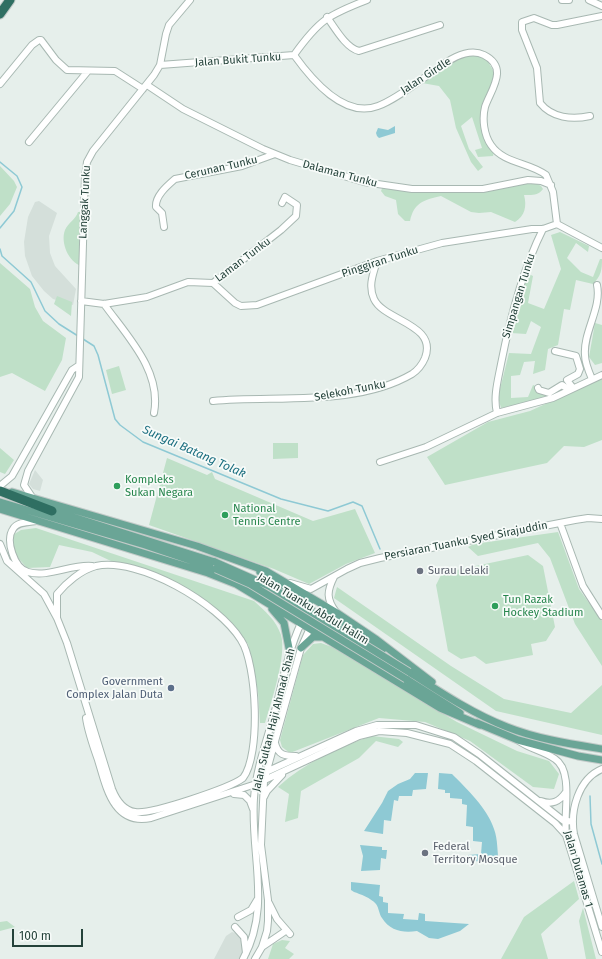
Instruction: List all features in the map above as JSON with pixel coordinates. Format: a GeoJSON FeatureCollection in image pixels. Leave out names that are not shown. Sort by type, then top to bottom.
{"type":"FeatureCollection","features":[{"type":"Feature","properties":{"kind":"highway"},"geometry":{"type":"LineString","coordinates":[[0,8],[4,0]]}},
{"type":"Feature","properties":{"kind":"highway"},"geometry":{"type":"LineString","coordinates":[[0,14],[10,0]]}},
{"type":"Feature","properties":{"kind":"highway"},"geometry":{"type":"LineString","coordinates":[[0,488],[52,511]]}},
{"type":"Feature","properties":{"kind":"main road","name":"Jalan Tuanku Abdul Halim"},"geometry":{"type":"LineString","coordinates":[[0,488],[198,546],[246,564],[337,613],[377,640],[432,682]]}},
{"type":"Feature","properties":{"kind":"main road","name":"Jalan Tuanku Abdul Halim"},"geometry":{"type":"LineString","coordinates":[[0,496],[52,511],[199,563],[215,565]]}},
{"type":"Feature","properties":{"kind":"main road","name":"Jalan Tuanku Abdul Halim"},"geometry":{"type":"LineString","coordinates":[[0,502],[90,525],[215,565],[407,676],[507,727],[554,740],[602,749]]}},
{"type":"Feature","properties":{"kind":"main road","name":"Jalan Tuanku Abdul Halim"},"geometry":{"type":"LineString","coordinates":[[0,509],[208,573],[236,584],[440,708],[518,740],[578,756],[602,760]]}},
{"type":"Feature","properties":{"kind":"main road"},"geometry":{"type":"LineString","coordinates":[[90,525],[118,528],[186,545],[198,546]]}},
{"type":"Feature","properties":{"kind":"main road"},"geometry":{"type":"LineString","coordinates":[[97,540],[199,563]]}},
{"type":"Feature","properties":{"kind":"main road"},"geometry":{"type":"LineString","coordinates":[[272,605],[283,607],[289,604],[290,597],[285,584]]}},
{"type":"Feature","properties":{"kind":"main road"},"geometry":{"type":"LineString","coordinates":[[285,584],[309,603],[314,614],[310,628]]}},
{"type":"Feature","properties":{"kind":"main road"},"geometry":{"type":"LineString","coordinates":[[257,596],[282,619],[287,634],[290,653]]}},
{"type":"Feature","properties":{"kind":"main road"},"geometry":{"type":"LineString","coordinates":[[301,623],[307,616],[325,613],[478,713]]}},
{"type":"Feature","properties":{"kind":"main road"},"geometry":{"type":"LineString","coordinates":[[335,644],[329,632],[330,628],[333,623],[344,624]]}},
{"type":"Feature","properties":{"kind":"main road"},"geometry":{"type":"LineString","coordinates":[[301,648],[313,637],[324,637]]}},
{"type":"Feature","properties":{"kind":"main road","name":"Jalan Tuanku Abdul Halim"},"geometry":{"type":"LineString","coordinates":[[407,676],[480,725]]}},
{"type":"Feature","properties":{"kind":"street","name":"Langgak Tunku"},"geometry":{"type":"LineString","coordinates":[[32,497],[25,489],[24,481],[79,377],[78,366],[85,178],[87,162],[93,151],[145,87],[160,65],[167,29],[175,16],[190,0]]}},
{"type":"Feature","properties":{"kind":"street","name":"Jalan Bukit Tunku"},"geometry":{"type":"LineString","coordinates":[[160,65],[294,55],[318,24],[327,17],[367,0]]}},
{"type":"Feature","properties":{"kind":"street"},"geometry":{"type":"LineString","coordinates":[[562,0],[569,0]]}},
{"type":"Feature","properties":{"kind":"street"},"geometry":{"type":"LineString","coordinates":[[589,0],[602,6]]}},
{"type":"Feature","properties":{"kind":"street"},"geometry":{"type":"LineString","coordinates":[[590,116],[577,118],[553,114],[540,103],[537,68],[522,30],[522,22],[534,18],[552,25],[557,25],[602,16]]}},
{"type":"Feature","properties":{"kind":"street"},"geometry":{"type":"LineString","coordinates":[[327,17],[347,43],[352,48],[359,51],[440,25]]}},
{"type":"Feature","properties":{"kind":"street","name":"Dalaman Tunku"},"geometry":{"type":"LineString","coordinates":[[0,84],[37,40],[41,40],[65,68],[88,71],[116,71],[189,113],[275,154],[364,182],[399,188],[483,189],[528,180],[541,181],[551,185]]}},
{"type":"Feature","properties":{"kind":"street","name":"Jalan Girdle"},"geometry":{"type":"LineString","coordinates":[[294,55],[330,95],[349,106],[367,109],[384,104],[453,58],[472,52],[484,55],[494,65],[497,75],[497,83],[485,107],[484,122],[486,135],[491,145],[499,154],[509,160],[542,172],[548,177],[551,185]]}},
{"type":"Feature","properties":{"kind":"street"},"geometry":{"type":"LineString","coordinates":[[29,142],[88,71]]}},
{"type":"Feature","properties":{"kind":"street","name":"Cerunan Tunku"},"geometry":{"type":"LineString","coordinates":[[164,227],[162,213],[156,207],[156,202],[162,192],[175,179],[242,166],[275,154]]}},
{"type":"Feature","properties":{"kind":"street"},"geometry":{"type":"LineString","coordinates":[[551,185],[557,224],[602,248]]}},
{"type":"Feature","properties":{"kind":"street","name":"Laman Tunku"},"geometry":{"type":"LineString","coordinates":[[81,301],[104,304],[147,297],[188,282],[213,283],[281,230],[296,216],[297,205],[285,197],[282,202]]}},
{"type":"Feature","properties":{"kind":"street","name":"Pinggiran Tunku"},"geometry":{"type":"LineString","coordinates":[[213,283],[234,303],[241,306],[257,305],[377,261],[442,243],[532,229],[543,229],[557,224]]}},
{"type":"Feature","properties":{"kind":"street","name":"Simpangan Tunku"},"geometry":{"type":"LineString","coordinates":[[497,413],[495,394],[508,325],[526,268],[543,229]]}},
{"type":"Feature","properties":{"kind":"street","name":"Selekoh Tunku"},"geometry":{"type":"LineString","coordinates":[[213,401],[247,398],[301,399],[335,396],[379,388],[411,375],[419,369],[426,354],[422,337],[416,329],[388,313],[374,300],[370,281],[377,261]]}},
{"type":"Feature","properties":{"kind":"street"},"geometry":{"type":"LineString","coordinates":[[592,379],[585,355],[597,306],[599,290],[597,285]]}},
{"type":"Feature","properties":{"kind":"street"},"geometry":{"type":"LineString","coordinates":[[104,304],[128,334],[147,367],[155,391],[156,402],[154,414]]}},
{"type":"Feature","properties":{"kind":"street"},"geometry":{"type":"LineString","coordinates":[[538,388],[539,390],[549,393],[578,374],[580,369],[576,356],[555,351]]}},
{"type":"Feature","properties":{"kind":"street"},"geometry":{"type":"LineString","coordinates":[[0,488],[12,476],[72,370],[78,366]]}},
{"type":"Feature","properties":{"kind":"street"},"geometry":{"type":"LineString","coordinates":[[380,462],[426,447],[497,413],[533,404],[602,375]]}},
{"type":"Feature","properties":{"kind":"street"},"geometry":{"type":"LineString","coordinates":[[567,380],[571,389]]}},
{"type":"Feature","properties":{"kind":"street"},"geometry":{"type":"LineString","coordinates":[[562,385],[571,389]]}},
{"type":"Feature","properties":{"kind":"street","name":"Persiaran Tuanku Syed Sirajuddin"},"geometry":{"type":"LineString","coordinates":[[285,584],[311,589],[360,563],[560,523],[588,518],[602,519]]}},
{"type":"Feature","properties":{"kind":"street"},"geometry":{"type":"LineString","coordinates":[[0,544],[11,566],[44,594],[57,618],[67,643],[84,702],[115,797],[124,807],[134,812],[144,812],[219,790],[240,781],[246,774],[251,758],[255,725],[253,692],[247,656],[242,640],[204,603],[175,584],[143,572],[115,565],[82,566],[40,573],[25,571],[16,562],[11,534],[14,527],[22,523],[37,521]]}},
{"type":"Feature","properties":{"kind":"street"},"geometry":{"type":"LineString","coordinates":[[560,523],[583,586],[602,616]]}},
{"type":"Feature","properties":{"kind":"street"},"geometry":{"type":"LineString","coordinates":[[57,618],[57,594],[65,584],[84,571],[95,566]]}},
{"type":"Feature","properties":{"kind":"street"},"geometry":{"type":"LineString","coordinates":[[334,577],[328,588],[328,595],[330,604],[337,613]]}},
{"type":"Feature","properties":{"kind":"street","name":"Jalan Sultan Haji Ahmad Shah"},"geometry":{"type":"LineString","coordinates":[[245,956],[253,940],[259,896],[254,812],[256,784],[290,653],[301,623]]}},
{"type":"Feature","properties":{"kind":"street","name":"Jalan Sultan Haji Ahmad Shah"},"geometry":{"type":"LineString","coordinates":[[255,959],[262,947],[267,932],[268,900],[261,845],[264,781],[301,648],[310,628]]}},
{"type":"Feature","properties":{"kind":"street"},"geometry":{"type":"LineString","coordinates":[[84,702],[87,726],[110,799],[128,816],[134,818],[150,818],[228,794],[264,781],[359,736],[379,731],[422,736],[450,744],[476,761],[555,823],[566,835],[574,834]]}},
{"type":"Feature","properties":{"kind":"street"},"geometry":{"type":"LineString","coordinates":[[251,758],[266,772],[356,731],[377,725],[416,725],[454,737],[568,821]]}},
{"type":"Feature","properties":{"kind":"street","name":"Jalan Dutamas 1"},"geometry":{"type":"LineString","coordinates":[[518,740],[526,746],[552,757],[561,764],[565,773],[568,821],[566,835],[602,952]]}},
{"type":"Feature","properties":{"kind":"street"},"geometry":{"type":"LineString","coordinates":[[275,741],[277,750],[283,756],[300,756]]}},
{"type":"Feature","properties":{"kind":"street"},"geometry":{"type":"LineString","coordinates":[[251,758],[258,757],[263,754]]}},
{"type":"Feature","properties":{"kind":"street","name":"Jalan Dutamas 1"},"geometry":{"type":"LineString","coordinates":[[602,769],[594,774],[584,784],[568,821],[574,834],[602,927]]}},
{"type":"Feature","properties":{"kind":"street"},"geometry":{"type":"LineString","coordinates":[[262,801],[267,791],[286,771]]}},
{"type":"Feature","properties":{"kind":"street"},"geometry":{"type":"LineString","coordinates":[[537,799],[548,803],[554,802],[561,799],[566,792]]}},
{"type":"Feature","properties":{"kind":"street"},"geometry":{"type":"LineString","coordinates":[[228,794],[244,795],[250,801],[254,812]]}},
{"type":"Feature","properties":{"kind":"street"},"geometry":{"type":"LineString","coordinates":[[238,917],[251,910],[255,906],[259,896]]}},
{"type":"Feature","properties":{"kind":"street"},"geometry":{"type":"LineString","coordinates":[[262,947],[287,933],[275,915],[268,900]]}},
{"type":"Feature","properties":{"kind":"street"},"geometry":{"type":"LineString","coordinates":[[235,927],[244,937],[245,956]]}},
{"type":"Feature","properties":{"kind":"shaded area"},"geometry":{"type":"Polygon","coordinates":[[[39,201],[57,213],[49,236],[50,253],[55,266],[76,289],[73,305],[53,299],[44,291],[32,276],[25,256],[24,242],[28,217],[35,202],[39,201]]]}},
{"type":"Feature","properties":{"kind":"shaded area"},"geometry":{"type":"Polygon","coordinates":[[[35,470],[43,480],[40,491],[33,489],[29,484],[35,470]]]}},
{"type":"Feature","properties":{"kind":"shaded area"},"geometry":{"type":"Polygon","coordinates":[[[232,932],[238,934],[242,943],[244,953],[240,959],[214,959],[226,936],[232,932]]]}},
{"type":"Feature","properties":{"kind":"green space"},"geometry":{"type":"Polygon","coordinates":[[[472,55],[481,57],[487,61],[495,75],[482,113],[494,152],[493,156],[478,157],[475,150],[482,148],[472,117],[461,126],[469,149],[483,167],[478,171],[471,162],[456,128],[450,100],[439,86],[422,83],[454,60],[472,55]]]}},
{"type":"Feature","properties":{"kind":"green space"},"geometry":{"type":"Polygon","coordinates":[[[0,166],[14,181],[17,187],[10,204],[0,216],[0,166]]]}},
{"type":"Feature","properties":{"kind":"green space"},"geometry":{"type":"Polygon","coordinates":[[[532,181],[541,186],[543,189],[537,194],[524,195],[525,203],[523,214],[515,222],[491,212],[471,212],[441,196],[420,203],[414,210],[410,221],[405,221],[398,214],[396,200],[385,196],[381,191],[383,186],[450,190],[532,181]]]}},
{"type":"Feature","properties":{"kind":"green space"},"geometry":{"type":"Polygon","coordinates":[[[78,212],[82,212],[81,266],[73,261],[69,256],[64,241],[65,230],[76,217],[78,212]]]}},
{"type":"Feature","properties":{"kind":"green space"},"geometry":{"type":"Polygon","coordinates":[[[560,232],[589,246],[588,252],[576,243],[567,258],[581,272],[593,277],[600,259],[602,259],[600,273],[593,284],[576,280],[570,310],[564,309],[558,345],[548,349],[545,370],[533,374],[535,361],[524,362],[520,375],[511,376],[511,398],[528,397],[533,385],[553,394],[544,399],[501,408],[498,397],[509,353],[531,354],[541,327],[531,321],[526,334],[511,333],[527,273],[533,276],[528,303],[544,309],[561,269],[551,235],[560,232]]]}},
{"type":"Feature","properties":{"kind":"green space"},"geometry":{"type":"Polygon","coordinates":[[[0,263],[30,289],[35,307],[43,321],[66,338],[62,360],[45,391],[12,373],[0,377],[0,263]]]}},
{"type":"Feature","properties":{"kind":"green space"},"geometry":{"type":"Polygon","coordinates":[[[57,296],[72,302],[71,316],[54,304],[57,296]]]}},
{"type":"Feature","properties":{"kind":"green space"},"geometry":{"type":"Polygon","coordinates":[[[595,323],[602,325],[602,363],[595,365],[589,357],[595,323]]]}},
{"type":"Feature","properties":{"kind":"green space"},"geometry":{"type":"Polygon","coordinates":[[[119,366],[126,390],[112,394],[106,370],[119,366]]]}},
{"type":"Feature","properties":{"kind":"green space"},"geometry":{"type":"Polygon","coordinates":[[[602,378],[602,440],[584,447],[564,446],[547,463],[445,485],[427,457],[488,422],[530,411],[602,378]]]}},
{"type":"Feature","properties":{"kind":"green space"},"geometry":{"type":"Polygon","coordinates":[[[273,443],[298,443],[298,458],[273,459],[273,443]]]}},
{"type":"Feature","properties":{"kind":"green space"},"geometry":{"type":"Polygon","coordinates":[[[0,448],[14,460],[5,474],[0,472],[0,448]]]}},
{"type":"Feature","properties":{"kind":"green space","name":"National Tennis Centre"},"geometry":{"type":"Polygon","coordinates":[[[167,458],[207,475],[212,472],[215,479],[313,521],[355,509],[375,553],[346,564],[309,584],[274,569],[149,525],[167,458]]]}},
{"type":"Feature","properties":{"kind":"green space"},"geometry":{"type":"Polygon","coordinates":[[[36,528],[254,601],[270,616],[276,625],[281,635],[282,644],[278,679],[265,723],[260,723],[258,692],[248,644],[229,621],[191,591],[113,562],[92,552],[59,545],[50,567],[27,568],[13,552],[11,536],[21,530],[36,528]]]}},
{"type":"Feature","properties":{"kind":"green space"},"geometry":{"type":"Polygon","coordinates":[[[558,532],[579,589],[602,621],[602,666],[575,624],[550,558],[538,543],[478,556],[468,547],[474,544],[558,532]]]}},
{"type":"Feature","properties":{"kind":"green space","name":"Tun Razak Hockey Stadium"},"geometry":{"type":"Polygon","coordinates":[[[528,555],[543,566],[555,627],[546,641],[531,644],[533,655],[486,664],[475,656],[461,659],[448,651],[436,585],[442,573],[528,555]]]}},
{"type":"Feature","properties":{"kind":"green space"},"geometry":{"type":"Polygon","coordinates":[[[337,587],[451,666],[504,699],[571,713],[602,685],[602,735],[496,711],[334,598],[337,587]]]}},
{"type":"Feature","properties":{"kind":"green space"},"geometry":{"type":"Polygon","coordinates":[[[321,643],[332,647],[457,722],[517,751],[549,761],[559,774],[554,789],[533,787],[470,741],[425,722],[379,718],[290,753],[282,747],[280,740],[303,655],[313,644],[321,643]]]}},
{"type":"Feature","properties":{"kind":"green space"},"geometry":{"type":"Polygon","coordinates":[[[372,736],[399,739],[403,742],[398,747],[376,741],[359,758],[301,791],[298,818],[285,822],[289,794],[278,787],[310,763],[347,745],[372,736]]]}},
{"type":"Feature","properties":{"kind":"green space"},"geometry":{"type":"Polygon","coordinates":[[[574,881],[579,899],[541,934],[548,959],[501,959],[524,917],[574,881]]]}},
{"type":"Feature","properties":{"kind":"green space"},"geometry":{"type":"Polygon","coordinates":[[[583,908],[596,959],[586,959],[579,921],[583,908]]]}},
{"type":"Feature","properties":{"kind":"green space"},"geometry":{"type":"Polygon","coordinates":[[[7,921],[15,927],[0,931],[0,922],[7,921]]]}},
{"type":"Feature","properties":{"kind":"green space"},"geometry":{"type":"Polygon","coordinates":[[[282,940],[290,941],[285,948],[294,954],[289,959],[268,959],[273,944],[282,940]]]}},
{"type":"Feature","properties":{"kind":"water"},"geometry":{"type":"Polygon","coordinates":[[[395,126],[395,133],[379,138],[377,136],[376,133],[378,128],[388,130],[395,126]]]}},
{"type":"Feature","properties":{"kind":"water"},"geometry":{"type":"Polygon","coordinates":[[[415,773],[428,773],[426,789],[413,790],[412,796],[399,796],[398,801],[394,800],[391,821],[384,820],[383,834],[364,831],[388,791],[398,784],[410,779],[415,773]]]}},
{"type":"Feature","properties":{"kind":"water"},"geometry":{"type":"Polygon","coordinates":[[[439,773],[452,774],[482,806],[491,821],[495,833],[499,864],[467,860],[468,855],[481,854],[482,842],[473,841],[473,827],[466,826],[467,805],[462,804],[462,799],[450,798],[450,793],[445,793],[445,790],[438,789],[439,773]]]}},
{"type":"Feature","properties":{"kind":"water"},"geometry":{"type":"Polygon","coordinates":[[[360,845],[382,847],[382,850],[387,850],[386,859],[381,858],[380,870],[361,871],[363,856],[360,845]]]}},
{"type":"Feature","properties":{"kind":"water"},"geometry":{"type":"Polygon","coordinates":[[[351,882],[380,885],[379,896],[383,897],[383,902],[388,903],[388,913],[404,914],[403,919],[418,920],[419,913],[425,914],[425,921],[469,924],[460,931],[438,939],[429,938],[417,931],[407,932],[397,930],[385,922],[374,902],[351,890],[351,882]]]}},
{"type":"Feature","properties":{"kind":"waterway","name":"Sungai Batang Tolak"},"geometry":{"type":"LineString","coordinates":[[0,162],[17,176],[22,187],[14,211],[0,228]]}},
{"type":"Feature","properties":{"kind":"waterway","name":"Sungai Batang Tolak"},"geometry":{"type":"LineString","coordinates":[[0,249],[2,256],[31,282],[45,311],[59,324],[78,336]]}},
{"type":"Feature","properties":{"kind":"waterway","name":"Sungai Batang Tolak"},"geometry":{"type":"LineString","coordinates":[[83,339],[94,346],[98,355],[115,419],[120,425],[143,442],[281,499],[328,511],[353,502],[362,506],[380,549]]}},
{"type":"Feature","properties":{"kind":"waterway","name":"Sungai Batang Tolak"},"geometry":{"type":"LineString","coordinates":[[590,796],[591,824],[602,864]]}},
{"type":"Feature","properties":{"kind":"place","name":"Kompleks Sukan Negara"},"geometry":{"type":"Point","coordinates":[117,486]}},
{"type":"Feature","properties":{"kind":"place","name":"National Tennis Centre"},"geometry":{"type":"Point","coordinates":[225,515]}},
{"type":"Feature","properties":{"kind":"place","name":"Surau Lelaki"},"geometry":{"type":"Point","coordinates":[420,571]}},
{"type":"Feature","properties":{"kind":"place","name":"Tun Razak Hockey Stadium"},"geometry":{"type":"Point","coordinates":[495,606]}},
{"type":"Feature","properties":{"kind":"place","name":"Government Complex Jalan Duta"},"geometry":{"type":"Point","coordinates":[171,688]}},
{"type":"Feature","properties":{"kind":"place","name":"Federal Territory Mosque"},"geometry":{"type":"Point","coordinates":[425,853]}}]}
